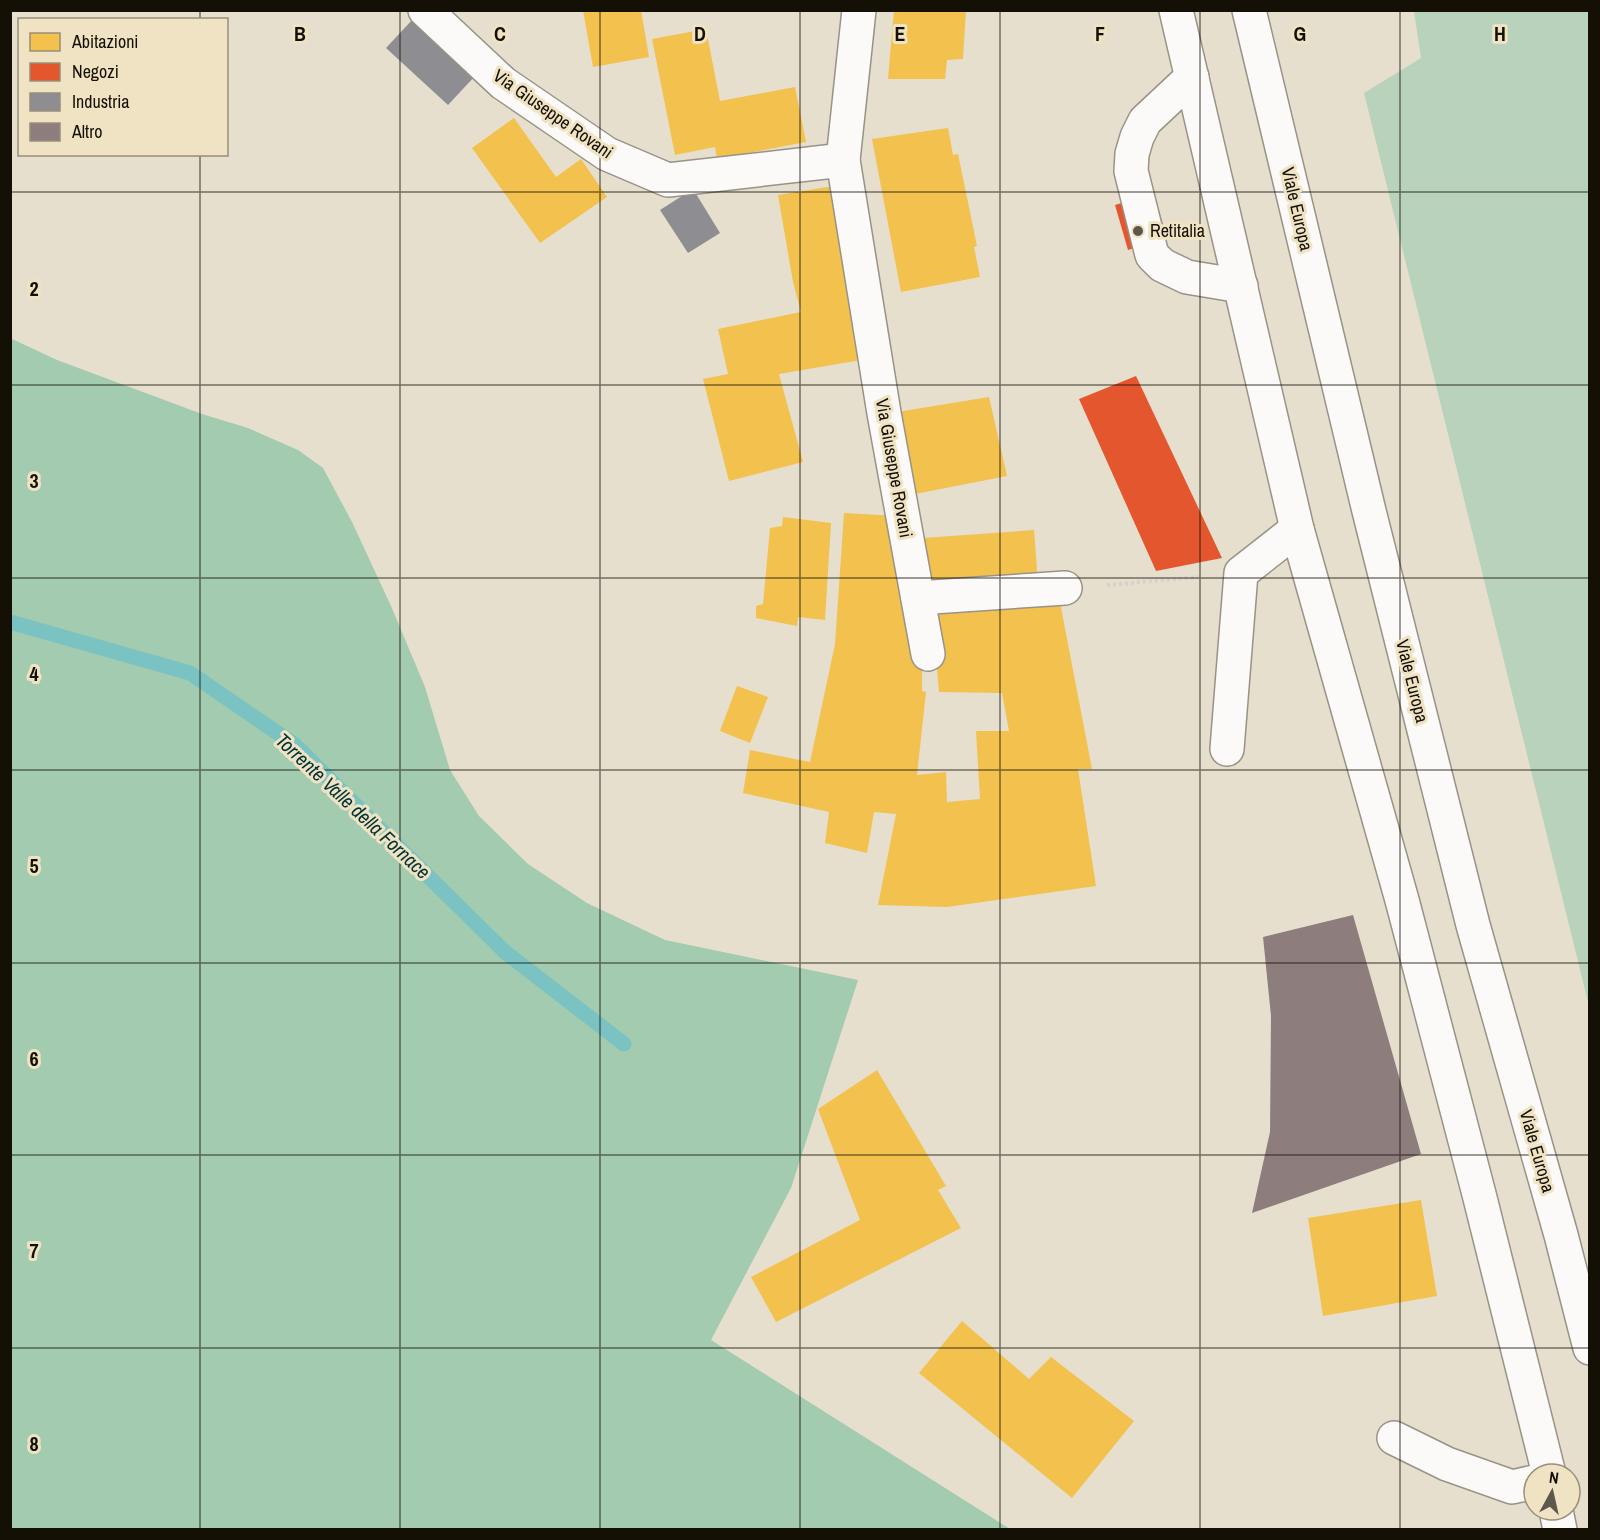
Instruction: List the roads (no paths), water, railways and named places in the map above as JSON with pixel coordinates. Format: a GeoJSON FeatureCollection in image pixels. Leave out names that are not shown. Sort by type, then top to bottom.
{"type":"FeatureCollection","features":[{"type":"Feature","properties":{"kind":"street","name":"Via Giuseppe Rovani"},"geometry":{"type":"LineString","coordinates":[[424,10],[503,83],[608,154],[668,180],[843,160]]}},
{"type":"Feature","properties":{"kind":"street","name":"Via Giuseppe Rovani"},"geometry":{"type":"LineString","coordinates":[[859,10],[843,160],[884,413],[928,654]]}},
{"type":"Feature","properties":{"kind":"street"},"geometry":{"type":"LineString","coordinates":[[1176,10],[1297,529],[1402,900],[1546,1462]]}},
{"type":"Feature","properties":{"kind":"street","name":"Viale Europa"},"geometry":{"type":"LineString","coordinates":[[1249,10],[1366,499],[1470,914],[1561,1235],[1590,1348]]}},
{"type":"Feature","properties":{"kind":"street"},"geometry":{"type":"LineString","coordinates":[[1192,78],[1145,121],[1132,154],[1131,171],[1152,255],[1162,265],[1187,277],[1241,286]]}},
{"type":"Feature","properties":{"kind":"street"},"geometry":{"type":"LineString","coordinates":[[1227,749],[1241,573],[1297,529]]}},
{"type":"Feature","properties":{"kind":"street"},"geometry":{"type":"LineString","coordinates":[[918,598],[1065,588]]}},
{"type":"Feature","properties":{"kind":"street"},"geometry":{"type":"LineString","coordinates":[[1394,1438],[1447,1464],[1512,1487],[1522,1485]]}},
{"type":"Feature","properties":{"kind":"waterway","name":"Torrente Valle della Fornace"},"geometry":{"type":"LineString","coordinates":[[10,622],[190,673],[295,745],[505,952],[624,1044]]}},
{"type":"Feature","properties":{"kind":"place","name":"Retitalia"},"geometry":{"type":"Point","coordinates":[1138,231]}}]}
